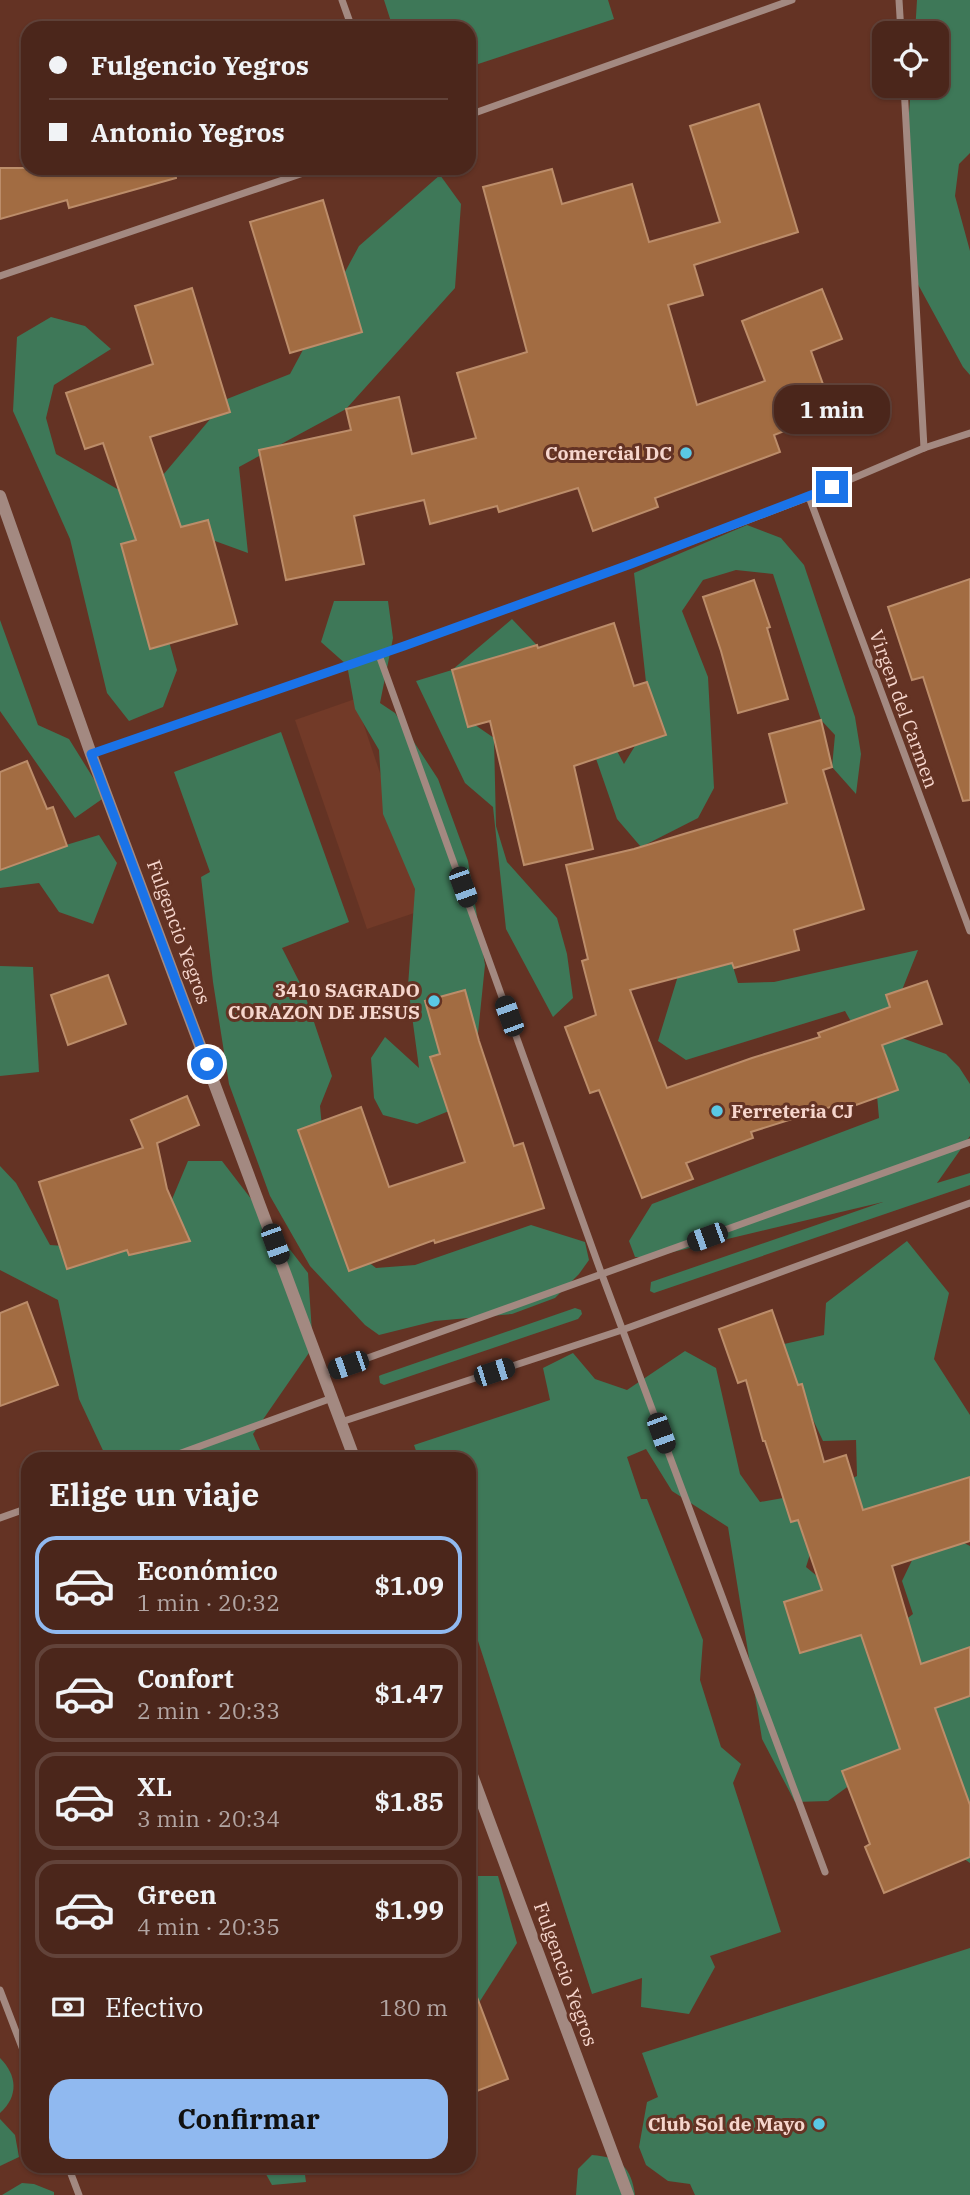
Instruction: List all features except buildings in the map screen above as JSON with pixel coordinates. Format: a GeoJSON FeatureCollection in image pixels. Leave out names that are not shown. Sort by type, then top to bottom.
{"type":"FeatureCollection","features":[{"type":"Feature","properties":{"kind":"street"},"geometry":{"type":"LineString","coordinates":[[342,0],[350,21]]}},
{"type":"Feature","properties":{"kind":"street"},"geometry":{"type":"LineString","coordinates":[[476,113],[792,0]]}},
{"type":"Feature","properties":{"kind":"street"},"geometry":{"type":"LineString","coordinates":[[899,0],[900,21]]}},
{"type":"Feature","properties":{"kind":"street"},"geometry":{"type":"LineString","coordinates":[[905,98],[925,448]]}},
{"type":"Feature","properties":{"kind":"street"},"geometry":{"type":"LineString","coordinates":[[0,276],[297,175]]}},
{"type":"Feature","properties":{"kind":"street"},"geometry":{"type":"LineString","coordinates":[[91,754],[379,655],[631,564],[809,497],[925,448],[970,433]]}},
{"type":"Feature","properties":{"kind":"street","name":"Fulgencio Yegros"},"geometry":{"type":"LineString","coordinates":[[0,496],[91,754],[352,1452]]}},
{"type":"Feature","properties":{"kind":"street","name":"Virgen del Carmen"},"geometry":{"type":"LineString","coordinates":[[809,497],[970,931]]}},
{"type":"Feature","properties":{"kind":"street"},"geometry":{"type":"LineString","coordinates":[[379,655],[622,1330],[825,1872]]}},
{"type":"Feature","properties":{"kind":"street"},"geometry":{"type":"LineString","coordinates":[[323,1374],[970,1142]]}},
{"type":"Feature","properties":{"kind":"street"},"geometry":{"type":"LineString","coordinates":[[341,1422],[622,1330],[970,1203]]}},
{"type":"Feature","properties":{"kind":"street"},"geometry":{"type":"LineString","coordinates":[[184,1452],[332,1398]]}},
{"type":"Feature","properties":{"kind":"street"},"geometry":{"type":"LineString","coordinates":[[0,1518],[21,1510]]}},
{"type":"Feature","properties":{"kind":"street","name":"Fulgencio Yegros"},"geometry":{"type":"LineString","coordinates":[[476,1786],[628,2195]]}},
{"type":"Feature","properties":{"kind":"street"},"geometry":{"type":"LineString","coordinates":[[0,1990],[21,2045]]}},
{"type":"Feature","properties":{"kind":"street"},"geometry":{"type":"LineString","coordinates":[[71,2173],[79,2195]]}},
{"type":"Feature","properties":{"kind":"shaded area"},"geometry":{"type":"Polygon","coordinates":[[[355,699],[426,909],[367,929],[295,720],[355,699]]]}},
{"type":"Feature","properties":{"kind":"green space"},"geometry":{"type":"Polygon","coordinates":[[[384,0],[608,0],[614,19],[476,65],[476,21],[391,21],[384,0]]]}},
{"type":"Feature","properties":{"kind":"green space"},"geometry":{"type":"Polygon","coordinates":[[[917,0],[970,0],[970,153],[959,164],[955,196],[970,251],[970,375],[963,367],[914,277],[906,153],[910,98],[949,98],[949,21],[916,21],[917,0]]]}},
{"type":"Feature","properties":{"kind":"green space"},"geometry":{"type":"Polygon","coordinates":[[[440,175],[461,204],[455,288],[346,409],[239,467],[248,553],[215,541],[144,552],[177,670],[163,707],[129,721],[107,693],[70,539],[13,411],[17,337],[51,317],[85,326],[111,349],[54,385],[46,418],[56,454],[119,490],[163,475],[227,399],[290,374],[359,246],[440,175]]]}},
{"type":"Feature","properties":{"kind":"green space"},"geometry":{"type":"Polygon","coordinates":[[[747,525],[781,538],[804,565],[855,717],[861,754],[856,794],[832,767],[835,735],[821,720],[773,574],[736,570],[703,580],[682,611],[708,677],[714,788],[698,818],[641,847],[617,819],[570,684],[469,680],[465,718],[494,738],[496,826],[507,862],[557,918],[567,954],[573,998],[553,1017],[506,929],[493,807],[465,783],[416,681],[452,670],[512,619],[590,701],[624,764],[641,736],[646,682],[634,573],[747,525]]]}},
{"type":"Feature","properties":{"kind":"green space"},"geometry":{"type":"Polygon","coordinates":[[[334,601],[388,601],[393,638],[380,703],[395,713],[438,779],[468,861],[485,965],[474,1072],[449,1111],[417,1124],[383,1115],[374,1098],[371,1058],[385,1037],[419,1068],[408,986],[415,889],[383,814],[379,750],[355,709],[347,665],[321,642],[334,601]]]}},
{"type":"Feature","properties":{"kind":"green space"},"geometry":{"type":"Polygon","coordinates":[[[0,620],[38,725],[69,739],[105,797],[75,818],[0,711],[0,620]]]}},
{"type":"Feature","properties":{"kind":"green space"},"geometry":{"type":"Polygon","coordinates":[[[281,732],[349,922],[282,948],[303,989],[332,1076],[320,1106],[327,1181],[363,1258],[376,1268],[415,1265],[531,1225],[585,1242],[589,1260],[555,1298],[512,1314],[435,1321],[379,1335],[365,1325],[310,1266],[270,1196],[229,1084],[213,982],[201,877],[210,872],[174,772],[281,732]]]}},
{"type":"Feature","properties":{"kind":"green space"},"geometry":{"type":"Polygon","coordinates":[[[99,835],[117,863],[93,924],[59,912],[39,883],[0,888],[0,865],[99,835]]]}},
{"type":"Feature","properties":{"kind":"green space"},"geometry":{"type":"Polygon","coordinates":[[[696,917],[723,934],[738,983],[774,982],[918,950],[886,1030],[946,1054],[970,1084],[970,1136],[937,1183],[970,1173],[970,1185],[654,1293],[650,1291],[651,1282],[883,1202],[652,1257],[635,1257],[629,1241],[652,1204],[879,1118],[874,1062],[845,1011],[686,1060],[658,1041],[696,917]]]}},
{"type":"Feature","properties":{"kind":"green space"},"geometry":{"type":"Polygon","coordinates":[[[0,966],[33,967],[39,1072],[0,1076],[0,966]]]}},
{"type":"Feature","properties":{"kind":"green space"},"geometry":{"type":"Polygon","coordinates":[[[188,1161],[222,1161],[308,1273],[313,1347],[253,1434],[261,1452],[104,1452],[79,1399],[58,1300],[0,1270],[0,1166],[16,1183],[50,1245],[150,1252],[188,1161]]]}},
{"type":"Feature","properties":{"kind":"green space"},"geometry":{"type":"Polygon","coordinates":[[[907,1241],[949,1293],[934,1359],[970,1415],[970,1484],[816,1535],[806,1567],[887,1634],[913,1614],[902,1581],[916,1552],[942,1532],[970,1546],[970,1863],[956,1853],[916,1737],[828,1801],[795,1802],[762,1739],[728,1527],[672,1491],[646,1449],[627,1457],[641,1499],[647,1499],[703,1640],[700,1680],[721,1747],[741,1764],[733,1783],[781,1932],[710,1956],[715,1967],[689,2014],[641,2007],[642,1978],[592,1994],[476,1635],[476,1452],[416,1452],[414,1445],[550,1400],[543,1368],[573,1353],[595,1379],[627,1390],[685,1351],[716,1368],[740,1474],[760,1502],[828,1490],[857,1476],[856,1440],[823,1441],[808,1409],[745,1380],[762,1349],[824,1335],[826,1303],[907,1241]]]}},
{"type":"Feature","properties":{"kind":"green space"},"geometry":{"type":"Polygon","coordinates":[[[575,1308],[581,1310],[582,1314],[578,1319],[384,1385],[380,1383],[381,1375],[575,1308]]]}},
{"type":"Feature","properties":{"kind":"green space"},"geometry":{"type":"Polygon","coordinates":[[[476,1876],[498,1876],[517,1943],[476,2007],[476,1876]]]}},
{"type":"Feature","properties":{"kind":"green space","name":"Club Sol de Mayo"},"geometry":{"type":"Polygon","coordinates":[[[970,1948],[970,2195],[695,2195],[690,2184],[668,2181],[646,2165],[639,2147],[647,2102],[658,2097],[642,2053],[970,1948]]]}},
{"type":"Feature","properties":{"kind":"green space"},"geometry":{"type":"Polygon","coordinates":[[[0,2058],[10,2071],[13,2093],[0,2113],[0,2058]]]}},
{"type":"Feature","properties":{"kind":"green space"},"geometry":{"type":"Polygon","coordinates":[[[0,2119],[15,2135],[19,2157],[0,2166],[0,2119]]]}},
{"type":"Feature","properties":{"kind":"green space"},"geometry":{"type":"Polygon","coordinates":[[[592,2155],[610,2158],[622,2165],[631,2177],[635,2195],[576,2195],[578,2169],[592,2155]]]}},
{"type":"Feature","properties":{"kind":"green space"},"geometry":{"type":"Polygon","coordinates":[[[265,2173],[305,2173],[306,2182],[272,2185],[265,2173]]]}},
{"type":"Feature","properties":{"kind":"green space"},"geometry":{"type":"Polygon","coordinates":[[[22,2183],[34,2184],[54,2192],[54,2195],[2,2195],[22,2183]]]}},
{"type":"Feature","properties":{"kind":"place","name":"Comercial DC"},"geometry":{"type":"Point","coordinates":[686,453]}},
{"type":"Feature","properties":{"kind":"place","name":"3410 SAGRADO CORAZON DE JESUS"},"geometry":{"type":"Point","coordinates":[434,1001]}},
{"type":"Feature","properties":{"kind":"place","name":"Ferreteria CJ"},"geometry":{"type":"Point","coordinates":[717,1111]}},
{"type":"Feature","properties":{"kind":"place","name":"Club Sol de Mayo"},"geometry":{"type":"Point","coordinates":[819,2124]}},
{"type":"Feature","properties":{"kind":"route"},"geometry":{"type":"LineString","coordinates":[[207,1064],[91,754],[404,646],[631,564],[832,487]]}}]}
